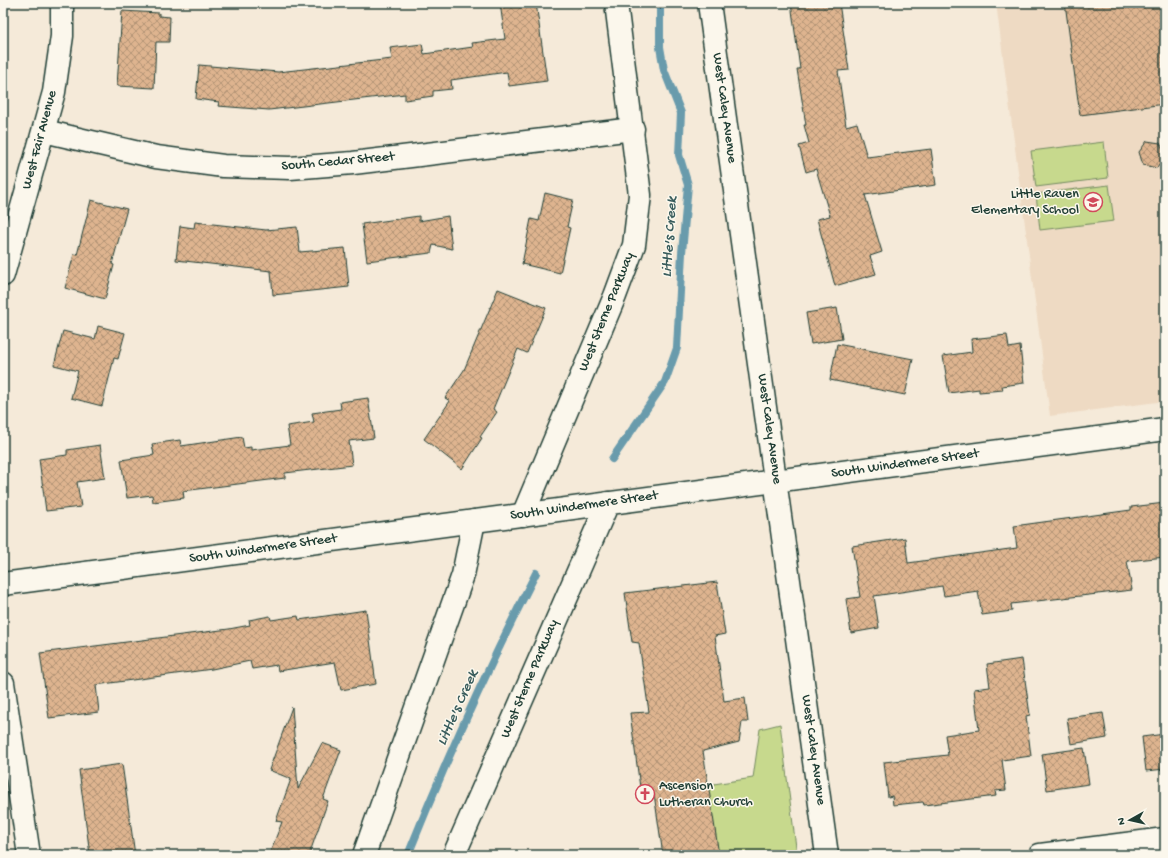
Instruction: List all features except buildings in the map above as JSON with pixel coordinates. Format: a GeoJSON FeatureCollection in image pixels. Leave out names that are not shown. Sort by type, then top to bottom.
{"type":"FeatureCollection","features":[{"type":"Feature","properties":{"kind":"street","name":"West Fair Avenue"},"geometry":{"type":"LineString","coordinates":[[3,275],[54,92],[62,36],[62,3]]}},
{"type":"Feature","properties":{"kind":"street","name":"West Sterne Parkway"},"geometry":{"type":"LineString","coordinates":[[524,514],[616,296],[634,245],[640,195],[633,129],[616,3]]}},
{"type":"Feature","properties":{"kind":"street","name":"West Caley Avenue"},"geometry":{"type":"LineString","coordinates":[[709,3],[827,855]]}},
{"type":"Feature","properties":{"kind":"street","name":"South Cedar Street"},"geometry":{"type":"LineString","coordinates":[[44,131],[156,157],[223,166],[290,168],[353,163],[633,129]]}},
{"type":"Feature","properties":{"kind":"street","name":"South Windermere Street"},"geometry":{"type":"LineString","coordinates":[[3,584],[1165,429]]}},
{"type":"Feature","properties":{"kind":"street","name":"West Sterne Parkway"},"geometry":{"type":"LineString","coordinates":[[454,855],[608,503]]}},
{"type":"Feature","properties":{"kind":"street"},"geometry":{"type":"LineString","coordinates":[[364,855],[463,575],[474,521]]}},
{"type":"Feature","properties":{"kind":"street"},"geometry":{"type":"LineString","coordinates":[[3,683],[30,855]]}},
{"type":"Feature","properties":{"kind":"street"},"geometry":{"type":"LineString","coordinates":[[1040,855],[1165,839]]}},
{"type":"Feature","properties":{"kind":"shaded area","name":"Little Raven Elementary School"},"geometry":{"type":"Polygon","coordinates":[[[996,3],[1165,3],[1165,401],[1050,416],[996,3]]]}},
{"type":"Feature","properties":{"kind":"green space"},"geometry":{"type":"Polygon","coordinates":[[[1104,142],[1108,178],[1036,187],[1031,151],[1104,142]]]}},
{"type":"Feature","properties":{"kind":"green space"},"geometry":{"type":"Polygon","coordinates":[[[1109,185],[1114,221],[1040,230],[1036,194],[1109,185]]]}},
{"type":"Feature","properties":{"kind":"green space"},"geometry":{"type":"Polygon","coordinates":[[[780,724],[797,855],[717,855],[707,785],[753,778],[760,729],[780,724]]]}},
{"type":"Feature","properties":{"kind":"waterway","name":"Little's Creek"},"geometry":{"type":"LineString","coordinates":[[612,459],[665,382],[677,348],[682,253],[688,185],[679,155],[681,113],[664,70],[660,47],[660,3]]}},
{"type":"Feature","properties":{"kind":"waterway","name":"Little's Creek"},"geometry":{"type":"LineString","coordinates":[[408,855],[437,784],[469,713],[536,573]]}},
{"type":"Feature","properties":{"kind":"place","name":"Little Raven Elementary School"},"geometry":{"type":"Point","coordinates":[1093,202]}},
{"type":"Feature","properties":{"kind":"place","name":"Ascension Lutheran Church"},"geometry":{"type":"Point","coordinates":[645,794]}}]}
